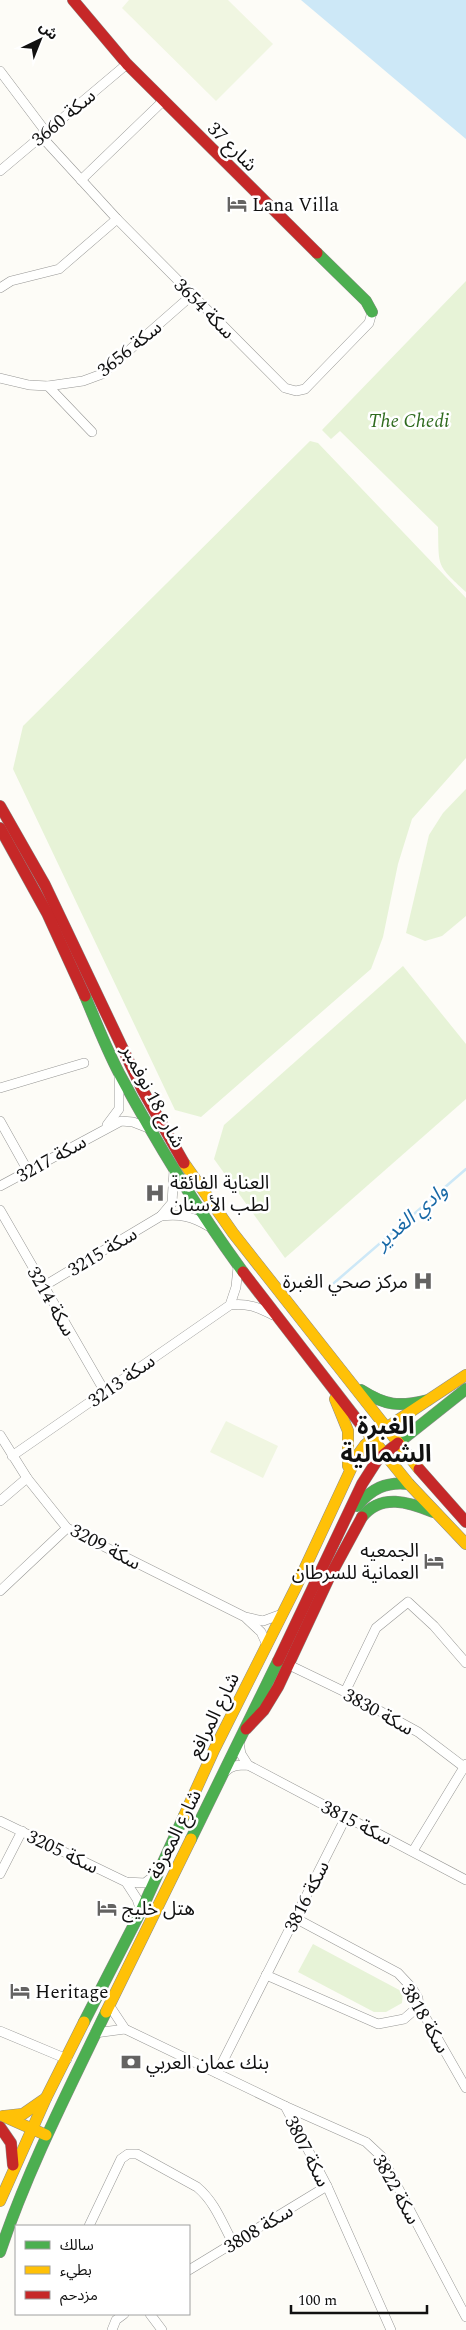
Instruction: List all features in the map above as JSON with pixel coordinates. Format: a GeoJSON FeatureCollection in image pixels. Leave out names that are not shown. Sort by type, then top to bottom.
{"type":"FeatureCollection","features":[{"type":"Feature","properties":{"kind":"main road","name":"شارع 37"},"geometry":{"type":"LineString","coordinates":[[73,0],[127,64],[366,301],[372,312]]}},
{"type":"Feature","properties":{"kind":"main road","name":"شارع 18 نوفمبر"},"geometry":{"type":"LineString","coordinates":[[0,806],[30,854],[56,903],[119,1042],[164,1131],[204,1194],[424,1477],[466,1522]]}},
{"type":"Feature","properties":{"kind":"main road","name":"شارع 18 نوفمبر"},"geometry":{"type":"LineString","coordinates":[[0,828],[54,928],[118,1071],[174,1169],[211,1228],[276,1317],[384,1454],[436,1514],[466,1544]]}},
{"type":"Feature","properties":{"kind":"main road"},"geometry":{"type":"LineString","coordinates":[[322,1374],[349,1431],[350,1448],[344,1482]]}},
{"type":"Feature","properties":{"kind":"main road"},"geometry":{"type":"LineString","coordinates":[[372,1438],[466,1375]]}},
{"type":"Feature","properties":{"kind":"main road"},"geometry":{"type":"LineString","coordinates":[[351,1384],[390,1406],[403,1407],[428,1400]]}},
{"type":"Feature","properties":{"kind":"main road","name":"شارع المعرفة"},"geometry":{"type":"LineString","coordinates":[[0,2252],[9,2224],[45,2138],[366,1477],[378,1459],[466,1389]]}},
{"type":"Feature","properties":{"kind":"main road","name":"شارع المرافع"},"geometry":{"type":"LineString","coordinates":[[0,2201],[46,2098],[141,1911],[214,1750],[283,1614],[344,1482],[357,1456],[372,1438]]}},
{"type":"Feature","properties":{"kind":"main road"},"geometry":{"type":"LineString","coordinates":[[347,1518],[363,1497],[373,1489],[395,1481],[409,1484]]}},
{"type":"Feature","properties":{"kind":"main road"},"geometry":{"type":"LineString","coordinates":[[240,1736],[260,1718],[289,1665],[333,1568],[361,1518],[370,1508],[380,1504],[401,1502],[436,1514]]}},
{"type":"Feature","properties":{"kind":"main road"},"geometry":{"type":"LineString","coordinates":[[2,2118],[23,2114],[46,2098]]}},
{"type":"Feature","properties":{"kind":"main road"},"geometry":{"type":"LineString","coordinates":[[2,2118],[45,2138]]}},
{"type":"Feature","properties":{"kind":"main road"},"geometry":{"type":"LineString","coordinates":[[0,2128],[8,2137],[13,2149],[13,2170]]}},
{"type":"Feature","properties":{"kind":"main road"},"geometry":{"type":"LineString","coordinates":[[9,2224],[26,2211]]}},
{"type":"Feature","properties":{"kind":"street","name":"سكة 3660"},"geometry":{"type":"LineString","coordinates":[[0,171],[127,64]]}},
{"type":"Feature","properties":{"kind":"street","name":"سكة 3654"},"geometry":{"type":"LineString","coordinates":[[0,71],[44,134],[116,219],[285,388],[296,391],[304,389],[369,323],[372,312]]}},
{"type":"Feature","properties":{"kind":"street"},"geometry":{"type":"LineString","coordinates":[[81,180],[163,101]]}},
{"type":"Feature","properties":{"kind":"street"},"geometry":{"type":"LineString","coordinates":[[0,288],[11,281],[59,268],[116,219]]}},
{"type":"Feature","properties":{"kind":"street","name":"سكة 3656"},"geometry":{"type":"LineString","coordinates":[[0,378],[29,385],[48,386],[83,381],[102,374],[192,295]]}},
{"type":"Feature","properties":{"kind":"street"},"geometry":{"type":"LineString","coordinates":[[48,386],[92,432]]}},
{"type":"Feature","properties":{"kind":"street"},"geometry":{"type":"LineString","coordinates":[[0,1088],[84,1063]]}},
{"type":"Feature","properties":{"kind":"street","name":"سكة 3217"},"geometry":{"type":"LineString","coordinates":[[103,1129],[114,1118],[119,1109],[118,1071]]}},
{"type":"Feature","properties":{"kind":"street"},"geometry":{"type":"LineString","coordinates":[[0,1121],[28,1171]]}},
{"type":"Feature","properties":{"kind":"street","name":"سكة 3217"},"geometry":{"type":"LineString","coordinates":[[0,1186],[121,1121],[133,1122],[151,1129]]}},
{"type":"Feature","properties":{"kind":"street"},"geometry":{"type":"LineString","coordinates":[[161,1216],[172,1203],[174,1169]]}},
{"type":"Feature","properties":{"kind":"street","name":"سكة 3214"},"geometry":{"type":"LineString","coordinates":[[0,1210],[105,1392]]}},
{"type":"Feature","properties":{"kind":"street"},"geometry":{"type":"LineString","coordinates":[[161,1216],[179,1214],[194,1218],[211,1228]]}},
{"type":"Feature","properties":{"kind":"street","name":"سكة 3215"},"geometry":{"type":"LineString","coordinates":[[44,1286],[161,1216]]}},
{"type":"Feature","properties":{"kind":"street"},"geometry":{"type":"LineString","coordinates":[[238,1267],[236,1287],[230,1305],[244,1304],[254,1306],[276,1317]]}},
{"type":"Feature","properties":{"kind":"street","name":"سكة 3213"},"geometry":{"type":"LineString","coordinates":[[12,1456],[230,1305]]}},
{"type":"Feature","properties":{"kind":"street","name":"سكة 3209"},"geometry":{"type":"LineString","coordinates":[[0,1436],[27,1478],[68,1528],[245,1617],[263,1621],[283,1614]]}},
{"type":"Feature","properties":{"kind":"street"},"geometry":{"type":"LineString","coordinates":[[0,1501],[27,1478]]}},
{"type":"Feature","properties":{"kind":"street"},"geometry":{"type":"LineString","coordinates":[[0,1591],[68,1528]]}},
{"type":"Feature","properties":{"kind":"street"},"geometry":{"type":"LineString","coordinates":[[345,1692],[376,1628],[408,1602],[434,1626],[466,1663]]}},
{"type":"Feature","properties":{"kind":"street","name":"سكة 3209"},"geometry":{"type":"LineString","coordinates":[[245,1617],[261,1632],[267,1645]]}},
{"type":"Feature","properties":{"kind":"street","name":"سكة 3830"},"geometry":{"type":"LineString","coordinates":[[289,1665],[345,1692],[418,1732],[465,1766]]}},
{"type":"Feature","properties":{"kind":"street"},"geometry":{"type":"LineString","coordinates":[[221,1775],[229,1768],[248,1765],[241,1754],[240,1736]]}},
{"type":"Feature","properties":{"kind":"street","name":"سكة 3815"},"geometry":{"type":"LineString","coordinates":[[248,1765],[466,1880]]}},
{"type":"Feature","properties":{"kind":"street"},"geometry":{"type":"LineString","coordinates":[[413,1851],[465,1766]]}},
{"type":"Feature","properties":{"kind":"street","name":"سكة 3816"},"geometry":{"type":"LineString","coordinates":[[217,2073],[346,1817]]}},
{"type":"Feature","properties":{"kind":"street","name":"سكة 3205"},"geometry":{"type":"LineString","coordinates":[[0,1821],[126,1882]]}},
{"type":"Feature","properties":{"kind":"street"},"geometry":{"type":"LineString","coordinates":[[0,1874],[22,1831]]}},
{"type":"Feature","properties":{"kind":"street"},"geometry":{"type":"LineString","coordinates":[[126,1882],[145,1883],[158,1873]]}},
{"type":"Feature","properties":{"kind":"street"},"geometry":{"type":"LineString","coordinates":[[126,1882],[137,1899],[141,1911]]}},
{"type":"Feature","properties":{"kind":"street","name":"سكة 3818"},"geometry":{"type":"LineString","coordinates":[[295,1918],[398,1973],[412,1988],[418,1998],[419,2006],[466,2088]]}},
{"type":"Feature","properties":{"kind":"street"},"geometry":{"type":"LineString","coordinates":[[266,1975],[378,2024],[404,2019],[419,2006]]}},
{"type":"Feature","properties":{"kind":"street"},"geometry":{"type":"LineString","coordinates":[[95,2033],[125,2030],[109,2005]]}},
{"type":"Feature","properties":{"kind":"street","name":"سكة 3807"},"geometry":{"type":"LineString","coordinates":[[125,2030],[285,2106],[327,2186],[391,2330]]}},
{"type":"Feature","properties":{"kind":"street"},"geometry":{"type":"LineString","coordinates":[[0,2031],[67,2059]]}},
{"type":"Feature","properties":{"kind":"street","name":"سكة 3822"},"geometry":{"type":"LineString","coordinates":[[285,2106],[374,2147],[382,2157],[466,2317]]}},
{"type":"Feature","properties":{"kind":"street"},"geometry":{"type":"LineString","coordinates":[[89,2225],[121,2159],[128,2154],[137,2154],[197,2187],[205,2194],[212,2202],[233,2243]]}},
{"type":"Feature","properties":{"kind":"street","name":"سكة 3808"},"geometry":{"type":"LineString","coordinates":[[190,2269],[327,2186]]}},
{"type":"Feature","properties":{"kind":"street"},"geometry":{"type":"LineString","coordinates":[[112,2330],[116,2320],[123,2315]]}},
{"type":"Feature","properties":{"kind":"street"},"geometry":{"type":"LineString","coordinates":[[151,2315],[162,2330]]}},
{"type":"Feature","properties":{"kind":"green space"},"geometry":{"type":"Polygon","coordinates":[[[129,0],[228,0],[273,44],[216,101],[122,8],[129,0]]]}},
{"type":"Feature","properties":{"kind":"green space","name":"The Chedi"},"geometry":{"type":"Polygon","coordinates":[[[466,281],[466,592],[449,576],[441,564],[439,558],[438,527],[340,431],[331,439],[322,430],[466,281]]]}},
{"type":"Feature","properties":{"kind":"green space"},"geometry":{"type":"Polygon","coordinates":[[[310,441],[318,443],[466,598],[466,758],[412,819],[398,864],[383,937],[371,969],[201,1117],[175,1110],[13,769],[23,726],[310,441]]]}},
{"type":"Feature","properties":{"kind":"green space"},"geometry":{"type":"Polygon","coordinates":[[[466,789],[466,916],[442,936],[425,941],[406,933],[429,835],[443,813],[466,789]]]}},
{"type":"Feature","properties":{"kind":"green space"},"geometry":{"type":"Polygon","coordinates":[[[403,966],[466,1044],[466,1099],[285,1258],[214,1159],[224,1125],[403,966]]]}},
{"type":"Feature","properties":{"kind":"green space"},"geometry":{"type":"Polygon","coordinates":[[[226,1421],[278,1446],[263,1478],[210,1452],[226,1421]]]}},
{"type":"Feature","properties":{"kind":"green space"},"geometry":{"type":"Polygon","coordinates":[[[313,1944],[403,1992],[402,2003],[386,2012],[374,2012],[298,1972],[313,1944]]]}},
{"type":"Feature","properties":{"kind":"water"},"geometry":{"type":"Polygon","coordinates":[[[301,0],[466,0],[466,139],[301,0]]]}},
{"type":"Feature","properties":{"kind":"waterway","name":"وادي الغدير"},"geometry":{"type":"LineString","coordinates":[[334,1283],[466,1169]]}},
{"type":"Feature","properties":{"kind":"traffic: fast"},"geometry":{"type":"LineString","coordinates":[[317,253],[366,301],[372,312]]}},
{"type":"Feature","properties":{"kind":"traffic: fast"},"geometry":{"type":"LineString","coordinates":[[85,996],[114,1064],[133,1099],[193,1200],[243,1272]]}},
{"type":"Feature","properties":{"kind":"traffic: fast"},"geometry":{"type":"LineString","coordinates":[[398,1443],[466,1389]]}},
{"type":"Feature","properties":{"kind":"traffic: fast"},"geometry":{"type":"LineString","coordinates":[[361,1390],[393,1404],[409,1404],[428,1400]]}},
{"type":"Feature","properties":{"kind":"traffic: fast"},"geometry":{"type":"LineString","coordinates":[[357,1506],[368,1495],[386,1485],[409,1484]]}},
{"type":"Feature","properties":{"kind":"traffic: fast"},"geometry":{"type":"LineString","coordinates":[[362,1517],[370,1509],[386,1502],[405,1503],[433,1512]]}},
{"type":"Feature","properties":{"kind":"traffic: fast"},"geometry":{"type":"LineString","coordinates":[[191,1839],[278,1661]]}},
{"type":"Feature","properties":{"kind":"traffic: fast"},"geometry":{"type":"LineString","coordinates":[[84,2022],[141,1911],[184,1816]]}},
{"type":"Feature","properties":{"kind":"traffic: fast"},"geometry":{"type":"LineString","coordinates":[[0,2252],[36,2160],[106,2012]]}},
{"type":"Feature","properties":{"kind":"traffic: slow"},"geometry":{"type":"LineString","coordinates":[[184,1163],[233,1233],[419,1469]]}},
{"type":"Feature","properties":{"kind":"traffic: slow"},"geometry":{"type":"LineString","coordinates":[[386,1428],[466,1375]]}},
{"type":"Feature","properties":{"kind":"traffic: slow"},"geometry":{"type":"LineString","coordinates":[[335,1399],[348,1431],[348,1466]]}},
{"type":"Feature","properties":{"kind":"traffic: slow"},"geometry":{"type":"LineString","coordinates":[[362,1426],[409,1484],[466,1544]]}},
{"type":"Feature","properties":{"kind":"traffic: slow"},"geometry":{"type":"LineString","coordinates":[[184,1816],[214,1750],[296,1587],[357,1456],[365,1445],[386,1428]]}},
{"type":"Feature","properties":{"kind":"traffic: slow"},"geometry":{"type":"LineString","coordinates":[[106,2012],[191,1839]]}},
{"type":"Feature","properties":{"kind":"traffic: slow"},"geometry":{"type":"LineString","coordinates":[[0,2201],[46,2098],[84,2022]]}},
{"type":"Feature","properties":{"kind":"traffic: slow"},"geometry":{"type":"LineString","coordinates":[[5,2116],[23,2114],[46,2098]]}},
{"type":"Feature","properties":{"kind":"traffic: slow"},"geometry":{"type":"LineString","coordinates":[[3,2116],[46,2135]]}},
{"type":"Feature","properties":{"kind":"traffic: jam"},"geometry":{"type":"LineString","coordinates":[[73,0],[127,64],[317,253]]}},
{"type":"Feature","properties":{"kind":"traffic: jam"},"geometry":{"type":"LineString","coordinates":[[0,806],[45,885],[142,1089],[184,1163]]}},
{"type":"Feature","properties":{"kind":"traffic: jam"},"geometry":{"type":"LineString","coordinates":[[0,828],[47,913],[85,996]]}},
{"type":"Feature","properties":{"kind":"traffic: jam"},"geometry":{"type":"LineString","coordinates":[[243,1272],[362,1426]]}},
{"type":"Feature","properties":{"kind":"traffic: jam"},"geometry":{"type":"LineString","coordinates":[[278,1661],[362,1484],[378,1459],[398,1443]]}},
{"type":"Feature","properties":{"kind":"traffic: jam"},"geometry":{"type":"LineString","coordinates":[[419,1469],[466,1522]]}},
{"type":"Feature","properties":{"kind":"traffic: jam"},"geometry":{"type":"LineString","coordinates":[[246,1729],[264,1710],[278,1687],[329,1578],[362,1517]]}},
{"type":"Feature","properties":{"kind":"traffic: jam"},"geometry":{"type":"LineString","coordinates":[[0,2127],[11,2143],[13,2165]]}},
{"type":"Feature","properties":{"kind":"place","name":"Lana Villa"},"geometry":{"type":"Point","coordinates":[237,204]}},
{"type":"Feature","properties":{"kind":"place","name":"العناية الفائقة لطب الأسنان"},"geometry":{"type":"Point","coordinates":[155,1193]}},
{"type":"Feature","properties":{"kind":"place","name":"مركز صحي الغبرة"},"geometry":{"type":"Point","coordinates":[423,1281]}},
{"type":"Feature","properties":{"kind":"place","name":"الجمعيه العمانية للسرطان"},"geometry":{"type":"Point","coordinates":[434,1561]}},
{"type":"Feature","properties":{"kind":"place","name":"هتل خلیج"},"geometry":{"type":"Point","coordinates":[107,1908]}},
{"type":"Feature","properties":{"kind":"place","name":"Heritage"},"geometry":{"type":"Point","coordinates":[20,1991]}},
{"type":"Feature","properties":{"kind":"place","name":"بنك عمان العربي"},"geometry":{"type":"Point","coordinates":[131,2062]}},
{"type":"Feature","properties":{"kind":"district","name":"الغبرة الشمالية"},"geometry":{"type":"Point","coordinates":[386,1440]}}]}
